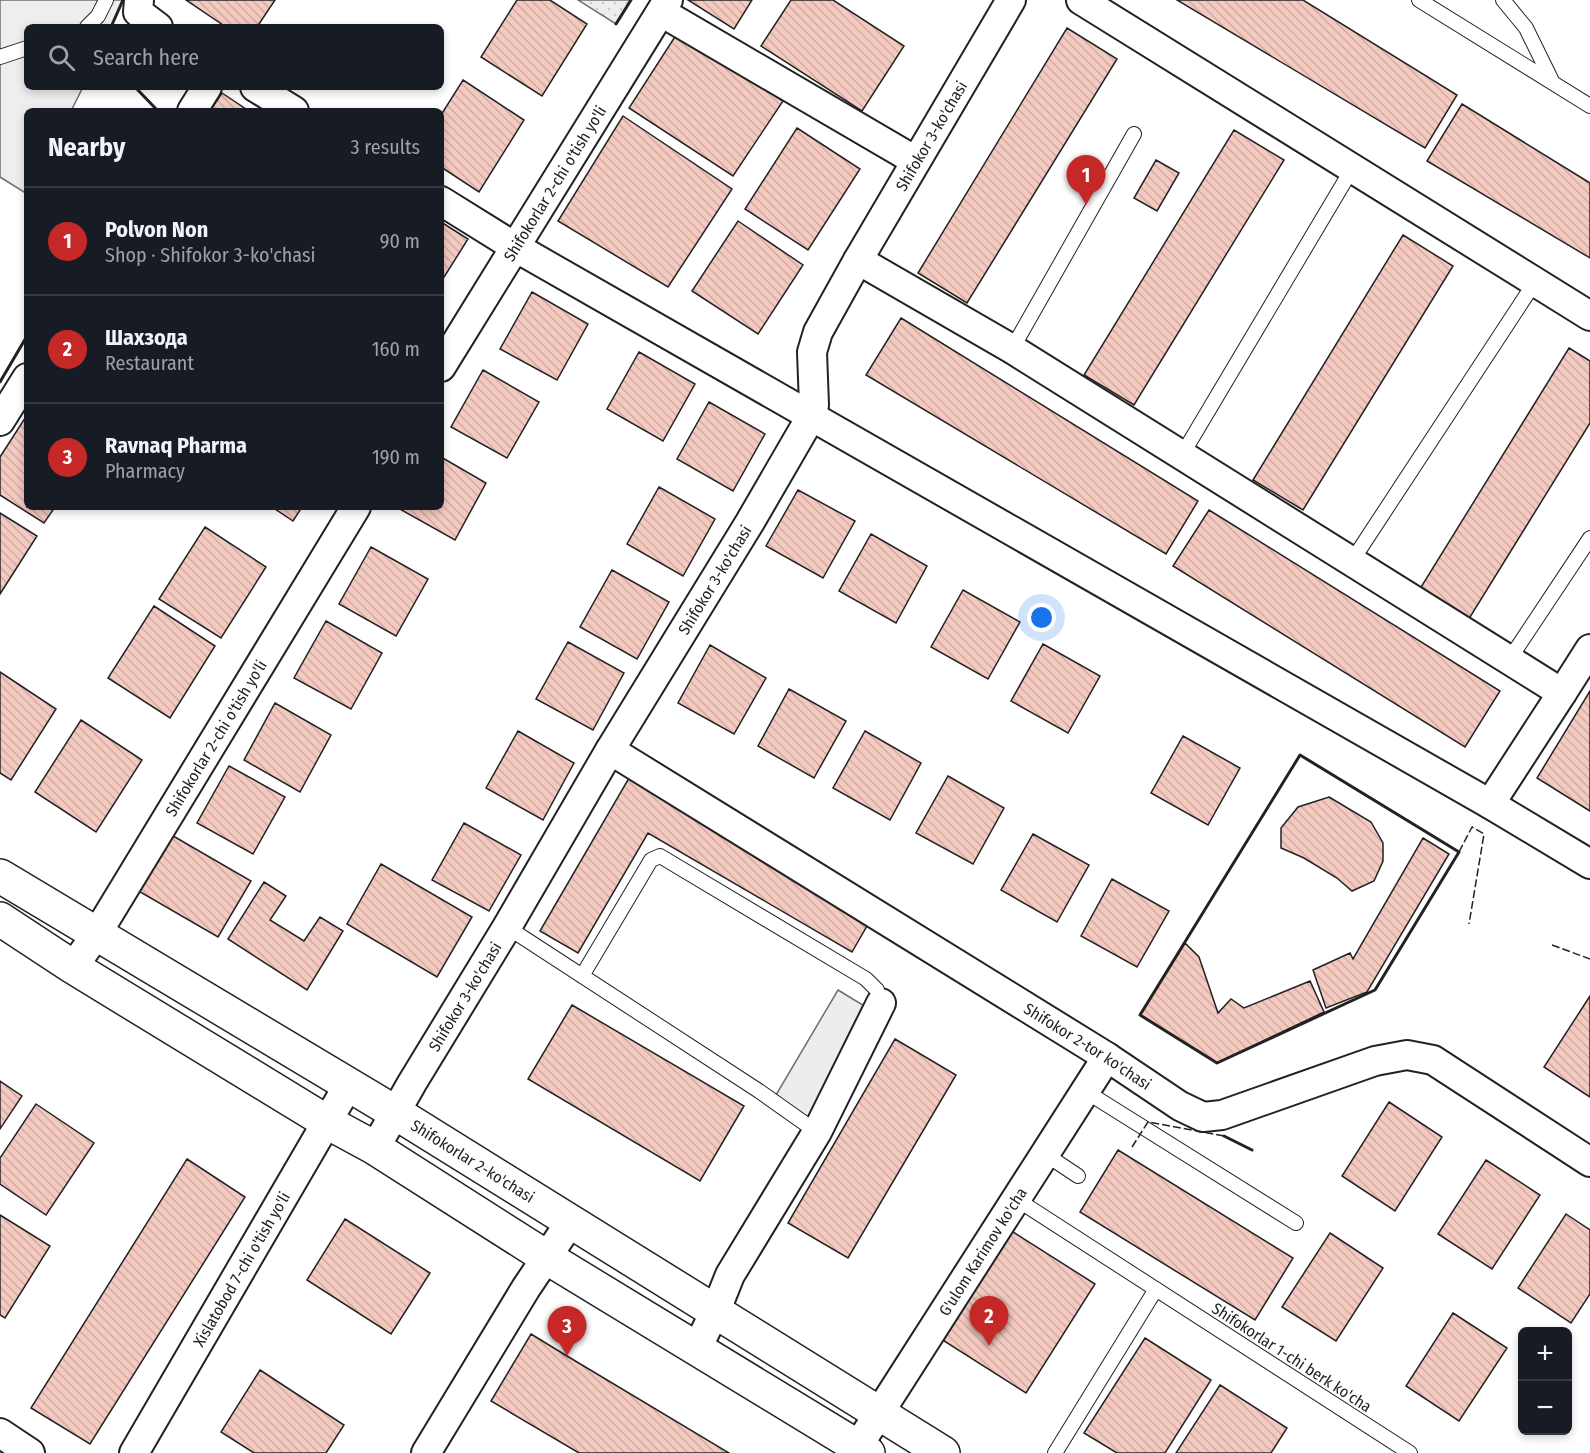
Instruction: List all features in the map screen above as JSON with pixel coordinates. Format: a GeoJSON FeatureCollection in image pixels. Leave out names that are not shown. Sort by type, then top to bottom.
{"type":"FeatureCollection","features":[{"type":"Feature","properties":{"kind":"street","name":"Shifokor 3-ko'chasi"},"geometry":{"type":"LineString","coordinates":[[375,1148],[610,750],[750,522],[812,415],[814,405],[813,343],[858,260],[1011,0]]}},
{"type":"Feature","properties":{"kind":"street"},"geometry":{"type":"LineString","coordinates":[[1081,0],[1590,316]]}},
{"type":"Feature","properties":{"kind":"street"},"geometry":{"type":"LineString","coordinates":[[664,6],[916,161]]}},
{"type":"Feature","properties":{"kind":"street","name":"Shifokorlar 2-chi o'tish yo'li"},"geometry":{"type":"LineString","coordinates":[[444,362],[664,6]]}},
{"type":"Feature","properties":{"kind":"street"},"geometry":{"type":"LineString","coordinates":[[194,108],[205,90]]}},
{"type":"Feature","properties":{"kind":"street"},"geometry":{"type":"LineString","coordinates":[[260,90],[289,108]]}},
{"type":"Feature","properties":{"kind":"street"},"geometry":{"type":"LineString","coordinates":[[444,203],[516,247],[1490,804],[1590,864]]}},
{"type":"Feature","properties":{"kind":"street"},"geometry":{"type":"LineString","coordinates":[[858,260],[1012,349],[1562,693]]}},
{"type":"Feature","properties":{"kind":"street"},"geometry":{"type":"LineString","coordinates":[[0,421],[24,383]]}},
{"type":"Feature","properties":{"kind":"street","name":"Shifokorlar 2-chi o'tish yo'li"},"geometry":{"type":"LineString","coordinates":[[73,967],[96,935],[354,510]]}},
{"type":"Feature","properties":{"kind":"street"},"geometry":{"type":"LineString","coordinates":[[1490,804],[1590,649]]}},
{"type":"Feature","properties":{"kind":"street","name":"Shifokor 2-tor ko'chasi"},"geometry":{"type":"LineString","coordinates":[[610,750],[1107,1057],[1180,1106],[1203,1117],[1222,1115],[1375,1061],[1407,1055],[1433,1060],[1590,1162]]}},
{"type":"Feature","properties":{"kind":"street","name":"Shifokorlar 2-ko'chasi"},"geometry":{"type":"LineString","coordinates":[[0,876],[349,1084],[943,1453]]}},
{"type":"Feature","properties":{"kind":"street"},"geometry":{"type":"LineString","coordinates":[[0,920],[327,1122],[375,1148],[546,1257],[863,1450]]}},
{"type":"Feature","properties":{"kind":"street"},"geometry":{"type":"LineString","coordinates":[[697,1348],[730,1275],[817,1132],[881,1003]]}},
{"type":"Feature","properties":{"kind":"street","name":"G'ulom Karimov ko'cha"},"geometry":{"type":"LineString","coordinates":[[863,1450],[878,1413],[1107,1057]]}},
{"type":"Feature","properties":{"kind":"street","name":"Xislatobod 7-chi o'tish yo'li"},"geometry":{"type":"LineString","coordinates":[[134,1453],[349,1084]]}},
{"type":"Feature","properties":{"kind":"street"},"geometry":{"type":"LineString","coordinates":[[426,1453],[546,1257],[571,1221]]}},
{"type":"Feature","properties":{"kind":"street"},"geometry":{"type":"LineString","coordinates":[[0,1433],[30,1453]]}},
{"type":"Feature","properties":{"kind":"lane"},"geometry":{"type":"LineString","coordinates":[[90,24],[98,16],[106,0]]}},
{"type":"Feature","properties":{"kind":"lane"},"geometry":{"type":"LineString","coordinates":[[1419,0],[1590,106]]}},
{"type":"Feature","properties":{"kind":"lane"},"geometry":{"type":"LineString","coordinates":[[1503,0],[1526,28],[1553,83]]}},
{"type":"Feature","properties":{"kind":"lane"},"geometry":{"type":"LineString","coordinates":[[0,57],[24,49]]}},
{"type":"Feature","properties":{"kind":"lane"},"geometry":{"type":"LineString","coordinates":[[1012,349],[1134,134]]}},
{"type":"Feature","properties":{"kind":"lane"},"geometry":{"type":"LineString","coordinates":[[1182,455],[1352,169]]}},
{"type":"Feature","properties":{"kind":"lane"},"geometry":{"type":"LineString","coordinates":[[1352,561],[1535,282]]}},
{"type":"Feature","properties":{"kind":"lane"},"geometry":{"type":"LineString","coordinates":[[1509,660],[1590,538]]}},
{"type":"Feature","properties":{"kind":"lane"},"geometry":{"type":"LineString","coordinates":[[582,976],[651,860],[660,856],[866,979],[877,990],[881,1003]]}},
{"type":"Feature","properties":{"kind":"lane"},"geometry":{"type":"LineString","coordinates":[[507,927],[759,1091],[817,1132]]}},
{"type":"Feature","properties":{"kind":"lane"},"geometry":{"type":"LineString","coordinates":[[1085,1091],[1296,1224]]}},
{"type":"Feature","properties":{"kind":"lane"},"geometry":{"type":"LineString","coordinates":[[1045,1154],[1078,1176]]}},
{"type":"Feature","properties":{"kind":"lane","name":"Shifokorlar 1-chi berk ko'cha"},"geometry":{"type":"LineString","coordinates":[[1016,1199],[1410,1453]]}},
{"type":"Feature","properties":{"kind":"lane"},"geometry":{"type":"LineString","coordinates":[[1055,1453],[1156,1289]]}},
{"type":"Feature","properties":{"kind":"shaded area"},"geometry":{"type":"Polygon","coordinates":[[[0,0],[123,0],[112,24],[24,24],[24,90],[82,90],[72,108],[24,108],[24,192],[0,177],[0,0]]]}},
{"type":"Feature","properties":{"kind":"shaded area"},"geometry":{"type":"Polygon","coordinates":[[[578,0],[631,0],[616,24],[578,0]]]}},
{"type":"Feature","properties":{"kind":"shaded area"},"geometry":{"type":"Polygon","coordinates":[[[838,990],[884,1018],[818,1127],[773,1100],[838,990]]]}},
{"type":"Feature","properties":{"kind":"building"},"geometry":{"type":"Polygon","coordinates":[[[186,0],[275,0],[259,24],[222,24],[186,0]]]}},
{"type":"Feature","properties":{"kind":"building"},"geometry":{"type":"Polygon","coordinates":[[[517,0],[550,0],[587,24],[542,96],[481,57],[517,0]]]}},
{"type":"Feature","properties":{"kind":"building"},"geometry":{"type":"Polygon","coordinates":[[[688,0],[752,0],[734,29],[688,0]]]}},
{"type":"Feature","properties":{"kind":"building"},"geometry":{"type":"Polygon","coordinates":[[[791,0],[833,0],[904,46],[862,111],[761,46],[791,0]]]}},
{"type":"Feature","properties":{"kind":"building"},"geometry":{"type":"Polygon","coordinates":[[[1177,0],[1303,0],[1457,95],[1425,148],[1177,0]]]}},
{"type":"Feature","properties":{"kind":"building"},"geometry":{"type":"Polygon","coordinates":[[[1067,28],[1117,59],[967,303],[918,273],[1067,28]]]}},
{"type":"Feature","properties":{"kind":"building"},"geometry":{"type":"Polygon","coordinates":[[[678,32],[783,101],[733,176],[629,108],[678,32]]]}},
{"type":"Feature","properties":{"kind":"building"},"geometry":{"type":"Polygon","coordinates":[[[463,80],[524,120],[479,192],[444,169],[444,110],[463,80]]]}},
{"type":"Feature","properties":{"kind":"building"},"geometry":{"type":"Polygon","coordinates":[[[222,93],[244,108],[212,108],[222,93]]]}},
{"type":"Feature","properties":{"kind":"building"},"geometry":{"type":"Polygon","coordinates":[[[1462,104],[1590,183],[1590,258],[1427,161],[1462,104]]]}},
{"type":"Feature","properties":{"kind":"building"},"geometry":{"type":"Polygon","coordinates":[[[623,116],[732,189],[668,287],[558,221],[623,116]]]}},
{"type":"Feature","properties":{"kind":"building"},"geometry":{"type":"Polygon","coordinates":[[[797,128],[860,169],[808,250],[745,209],[797,128]]]}},
{"type":"Feature","properties":{"kind":"building"},"geometry":{"type":"Polygon","coordinates":[[[1234,130],[1284,160],[1134,405],[1084,375],[1234,130]]]}},
{"type":"Feature","properties":{"kind":"building"},"geometry":{"type":"Polygon","coordinates":[[[1156,160],[1179,173],[1157,211],[1134,198],[1156,160]]]}},
{"type":"Feature","properties":{"kind":"building"},"geometry":{"type":"Polygon","coordinates":[[[738,221],[803,265],[758,334],[692,291],[738,221]]]}},
{"type":"Feature","properties":{"kind":"building"},"geometry":{"type":"Polygon","coordinates":[[[444,224],[468,239],[444,277],[444,224]]]}},
{"type":"Feature","properties":{"kind":"building"},"geometry":{"type":"Polygon","coordinates":[[[1403,235],[1453,266],[1303,510],[1253,480],[1403,235]]]}},
{"type":"Feature","properties":{"kind":"building"},"geometry":{"type":"Polygon","coordinates":[[[532,292],[588,324],[557,380],[500,349],[532,292]]]}},
{"type":"Feature","properties":{"kind":"building"},"geometry":{"type":"Polygon","coordinates":[[[901,318],[1198,501],[1166,554],[866,375],[901,318]]]}},
{"type":"Feature","properties":{"kind":"building"},"geometry":{"type":"Polygon","coordinates":[[[1569,348],[1590,361],[1590,423],[1467,622],[1418,592],[1569,348]]]}},
{"type":"Feature","properties":{"kind":"building"},"geometry":{"type":"Polygon","coordinates":[[[639,352],[695,384],[663,441],[607,409],[639,352]]]}},
{"type":"Feature","properties":{"kind":"building"},"geometry":{"type":"Polygon","coordinates":[[[483,370],[539,402],[507,458],[451,427],[483,370]]]}},
{"type":"Feature","properties":{"kind":"building"},"geometry":{"type":"Polygon","coordinates":[[[709,402],[765,434],[733,491],[677,459],[709,402]]]}},
{"type":"Feature","properties":{"kind":"building"},"geometry":{"type":"Polygon","coordinates":[[[24,420],[24,510],[53,510],[44,523],[0,495],[0,457],[24,420]]]}},
{"type":"Feature","properties":{"kind":"building"},"geometry":{"type":"Polygon","coordinates":[[[444,459],[486,483],[455,540],[402,510],[444,510],[444,459]]]}},
{"type":"Feature","properties":{"kind":"building"},"geometry":{"type":"Polygon","coordinates":[[[659,487],[715,519],[683,576],[627,544],[659,487]]]}},
{"type":"Feature","properties":{"kind":"building"},"geometry":{"type":"Polygon","coordinates":[[[798,490],[855,521],[823,578],[766,546],[798,490]]]}},
{"type":"Feature","properties":{"kind":"building"},"geometry":{"type":"Polygon","coordinates":[[[276,510],[300,510],[293,521],[276,510]]]}},
{"type":"Feature","properties":{"kind":"building"},"geometry":{"type":"Polygon","coordinates":[[[1209,510],[1500,691],[1465,747],[1173,566],[1209,510]]]}},
{"type":"Feature","properties":{"kind":"building"},"geometry":{"type":"Polygon","coordinates":[[[0,513],[37,536],[0,594],[0,513]]]}},
{"type":"Feature","properties":{"kind":"building"},"geometry":{"type":"Polygon","coordinates":[[[205,527],[266,567],[221,638],[159,599],[205,527]]]}},
{"type":"Feature","properties":{"kind":"building"},"geometry":{"type":"Polygon","coordinates":[[[871,534],[927,566],[896,623],[839,591],[871,534]]]}},
{"type":"Feature","properties":{"kind":"building"},"geometry":{"type":"Polygon","coordinates":[[[371,547],[428,579],[396,636],[339,604],[371,547]]]}},
{"type":"Feature","properties":{"kind":"building"},"geometry":{"type":"Polygon","coordinates":[[[612,570],[669,602],[637,659],[580,627],[612,570]]]}},
{"type":"Feature","properties":{"kind":"building"},"geometry":{"type":"Polygon","coordinates":[[[963,590],[1020,622],[988,679],[931,647],[963,590]]]}},
{"type":"Feature","properties":{"kind":"building"},"geometry":{"type":"Polygon","coordinates":[[[154,606],[215,646],[170,718],[108,678],[154,606]]]}},
{"type":"Feature","properties":{"kind":"building"},"geometry":{"type":"Polygon","coordinates":[[[326,621],[382,653],[351,709],[294,678],[326,621]]]}},
{"type":"Feature","properties":{"kind":"building"},"geometry":{"type":"Polygon","coordinates":[[[568,642],[624,673],[593,730],[536,699],[568,642]]]}},
{"type":"Feature","properties":{"kind":"building"},"geometry":{"type":"Polygon","coordinates":[[[1043,644],[1100,676],[1068,733],[1011,701],[1043,644]]]}},
{"type":"Feature","properties":{"kind":"building"},"geometry":{"type":"Polygon","coordinates":[[[710,645],[766,678],[734,734],[678,703],[710,645]]]}},
{"type":"Feature","properties":{"kind":"building"},"geometry":{"type":"Polygon","coordinates":[[[0,672],[56,709],[11,780],[0,773],[0,672]]]}},
{"type":"Feature","properties":{"kind":"building"},"geometry":{"type":"Polygon","coordinates":[[[789,689],[846,721],[814,778],[758,746],[789,689]]]}},
{"type":"Feature","properties":{"kind":"building"},"geometry":{"type":"Polygon","coordinates":[[[1590,691],[1590,811],[1537,778],[1590,691]]]}},
{"type":"Feature","properties":{"kind":"building"},"geometry":{"type":"Polygon","coordinates":[[[275,703],[331,735],[300,792],[244,760],[275,703]]]}},
{"type":"Feature","properties":{"kind":"building"},"geometry":{"type":"Polygon","coordinates":[[[81,720],[142,760],[96,832],[35,792],[81,720]]]}},
{"type":"Feature","properties":{"kind":"building"},"geometry":{"type":"Polygon","coordinates":[[[518,731],[574,763],[543,820],[486,788],[518,731]]]}},
{"type":"Feature","properties":{"kind":"building"},"geometry":{"type":"Polygon","coordinates":[[[865,731],[921,763],[890,820],[833,788],[865,731]]]}},
{"type":"Feature","properties":{"kind":"building"},"geometry":{"type":"Polygon","coordinates":[[[1183,736],[1240,768],[1208,825],[1151,793],[1183,736]]]}},
{"type":"Feature","properties":{"kind":"building"},"geometry":{"type":"Polygon","coordinates":[[[229,766],[285,797],[253,854],[197,823],[229,766]]]}},
{"type":"Feature","properties":{"kind":"building"},"geometry":{"type":"Polygon","coordinates":[[[948,776],[1004,808],[973,864],[916,833],[948,776]]]}},
{"type":"Feature","properties":{"kind":"building"},"geometry":{"type":"Polygon","coordinates":[[[629,778],[871,919],[852,952],[648,833],[578,953],[540,931],[629,778]]]}},
{"type":"Feature","properties":{"kind":"building"},"geometry":{"type":"Polygon","coordinates":[[[1329,797],[1371,822],[1383,843],[1383,861],[1374,881],[1352,891],[1337,878],[1304,858],[1281,848],[1281,828],[1298,807],[1329,797]]]}},
{"type":"Feature","properties":{"kind":"building"},"geometry":{"type":"Polygon","coordinates":[[[464,823],[521,855],[489,911],[432,880],[464,823]]]}},
{"type":"Feature","properties":{"kind":"building"},"geometry":{"type":"Polygon","coordinates":[[[168,833],[251,881],[218,937],[135,889],[168,833]]]}},
{"type":"Feature","properties":{"kind":"building"},"geometry":{"type":"Polygon","coordinates":[[[1033,834],[1089,865],[1057,922],[1001,890],[1033,834]]]}},
{"type":"Feature","properties":{"kind":"building"},"geometry":{"type":"Polygon","coordinates":[[[1423,838],[1449,854],[1367,992],[1326,1008],[1313,970],[1350,953],[1353,959],[1423,838]]]}},
{"type":"Feature","properties":{"kind":"building"},"geometry":{"type":"Polygon","coordinates":[[[381,864],[472,917],[437,977],[347,924],[381,864]]]}},
{"type":"Feature","properties":{"kind":"building"},"geometry":{"type":"Polygon","coordinates":[[[1112,879],[1169,911],[1137,967],[1081,936],[1112,879]]]}},
{"type":"Feature","properties":{"kind":"building"},"geometry":{"type":"Polygon","coordinates":[[[264,882],[286,896],[270,920],[304,941],[320,917],[343,931],[307,990],[228,939],[264,882]]]}},
{"type":"Feature","properties":{"kind":"building"},"geometry":{"type":"Polygon","coordinates":[[[1185,943],[1199,957],[1218,1013],[1231,999],[1244,1008],[1310,981],[1324,1012],[1217,1063],[1140,1015],[1185,943]]]}},
{"type":"Feature","properties":{"kind":"building"},"geometry":{"type":"Polygon","coordinates":[[[1590,996],[1590,1097],[1544,1067],[1590,996]]]}},
{"type":"Feature","properties":{"kind":"building"},"geometry":{"type":"Polygon","coordinates":[[[572,1005],[744,1106],[700,1181],[528,1079],[572,1005]]]}},
{"type":"Feature","properties":{"kind":"building"},"geometry":{"type":"Polygon","coordinates":[[[895,1039],[956,1075],[848,1258],[788,1223],[895,1039]]]}},
{"type":"Feature","properties":{"kind":"building"},"geometry":{"type":"Polygon","coordinates":[[[0,1081],[22,1096],[0,1129],[0,1081]]]}},
{"type":"Feature","properties":{"kind":"building"},"geometry":{"type":"Polygon","coordinates":[[[1389,1102],[1442,1137],[1395,1211],[1342,1176],[1389,1102]]]}},
{"type":"Feature","properties":{"kind":"building"},"geometry":{"type":"Polygon","coordinates":[[[36,1104],[94,1143],[46,1215],[0,1184],[0,1158],[36,1104]]]}},
{"type":"Feature","properties":{"kind":"building"},"geometry":{"type":"Polygon","coordinates":[[[1118,1150],[1293,1258],[1255,1320],[1080,1212],[1118,1150]]]}},
{"type":"Feature","properties":{"kind":"building"},"geometry":{"type":"Polygon","coordinates":[[[187,1159],[245,1197],[90,1444],[31,1408],[187,1159]]]}},
{"type":"Feature","properties":{"kind":"building"},"geometry":{"type":"Polygon","coordinates":[[[1486,1160],[1540,1195],[1492,1269],[1438,1234],[1486,1160]]]}},
{"type":"Feature","properties":{"kind":"building"},"geometry":{"type":"Polygon","coordinates":[[[1566,1214],[1590,1230],[1590,1294],[1571,1323],[1518,1288],[1566,1214]]]}},
{"type":"Feature","properties":{"kind":"building"},"geometry":{"type":"Polygon","coordinates":[[[0,1215],[50,1246],[5,1318],[0,1315],[0,1215]]]}},
{"type":"Feature","properties":{"kind":"building"},"geometry":{"type":"Polygon","coordinates":[[[345,1219],[430,1273],[391,1334],[307,1280],[345,1219]]]}},
{"type":"Feature","properties":{"kind":"building"},"geometry":{"type":"Polygon","coordinates":[[[1010,1230],[1095,1284],[1026,1393],[941,1339],[1010,1230]]]}},
{"type":"Feature","properties":{"kind":"building"},"geometry":{"type":"Polygon","coordinates":[[[1330,1233],[1383,1268],[1336,1341],[1282,1307],[1330,1233]]]}},
{"type":"Feature","properties":{"kind":"building"},"geometry":{"type":"Polygon","coordinates":[[[1453,1313],[1507,1348],[1459,1421],[1406,1386],[1453,1313]]]}},
{"type":"Feature","properties":{"kind":"building"},"geometry":{"type":"Polygon","coordinates":[[[531,1334],[729,1453],[579,1453],[491,1401],[531,1334]]]}},
{"type":"Feature","properties":{"kind":"building"},"geometry":{"type":"Polygon","coordinates":[[[1145,1338],[1211,1380],[1165,1453],[1117,1453],[1084,1433],[1145,1338]]]}},
{"type":"Feature","properties":{"kind":"building"},"geometry":{"type":"Polygon","coordinates":[[[260,1370],[344,1425],[326,1453],[254,1453],[221,1432],[260,1370]]]}},
{"type":"Feature","properties":{"kind":"building"},"geometry":{"type":"Polygon","coordinates":[[[1220,1385],[1287,1428],[1271,1453],[1176,1453],[1220,1385]]]}},
{"type":"Feature","properties":{"kind":"fence"},"geometry":{"type":"LineString","coordinates":[[1459,852],[1472,827],[1484,834],[1469,924]]}},
{"type":"Feature","properties":{"kind":"fence"},"geometry":{"type":"LineString","coordinates":[[1552,945],[1590,959]]}},
{"type":"Feature","properties":{"kind":"fence"},"geometry":{"type":"LineString","coordinates":[[1132,1147],[1148,1122],[1224,1136]]}},
{"type":"Feature","properties":{"kind":"wall"},"geometry":{"type":"LineString","coordinates":[[112,24],[123,0]]}},
{"type":"Feature","properties":{"kind":"wall"},"geometry":{"type":"LineString","coordinates":[[616,24],[631,0]]}},
{"type":"Feature","properties":{"kind":"wall"},"geometry":{"type":"LineString","coordinates":[[138,90],[155,108]]}},
{"type":"Feature","properties":{"kind":"wall"},"geometry":{"type":"LineString","coordinates":[[0,382],[24,341]]}},
{"type":"Feature","properties":{"kind":"wall"},"geometry":{"type":"LineString","coordinates":[[1300,755],[1459,852],[1375,990],[1217,1063],[1140,1015],[1300,755]]}},
{"type":"Feature","properties":{"kind":"wall"},"geometry":{"type":"LineString","coordinates":[[1224,1136],[1252,1150]]}},
{"type":"Feature","properties":{"kind":"place","name":"Polvon Non"},"geometry":{"type":"Point","coordinates":[1086,205]}},
{"type":"Feature","properties":{"kind":"place","name":"Шахзода"},"geometry":{"type":"Point","coordinates":[989,1346]}},
{"type":"Feature","properties":{"kind":"place","name":"Ravnaq Pharma"},"geometry":{"type":"Point","coordinates":[567,1356]}}]}
